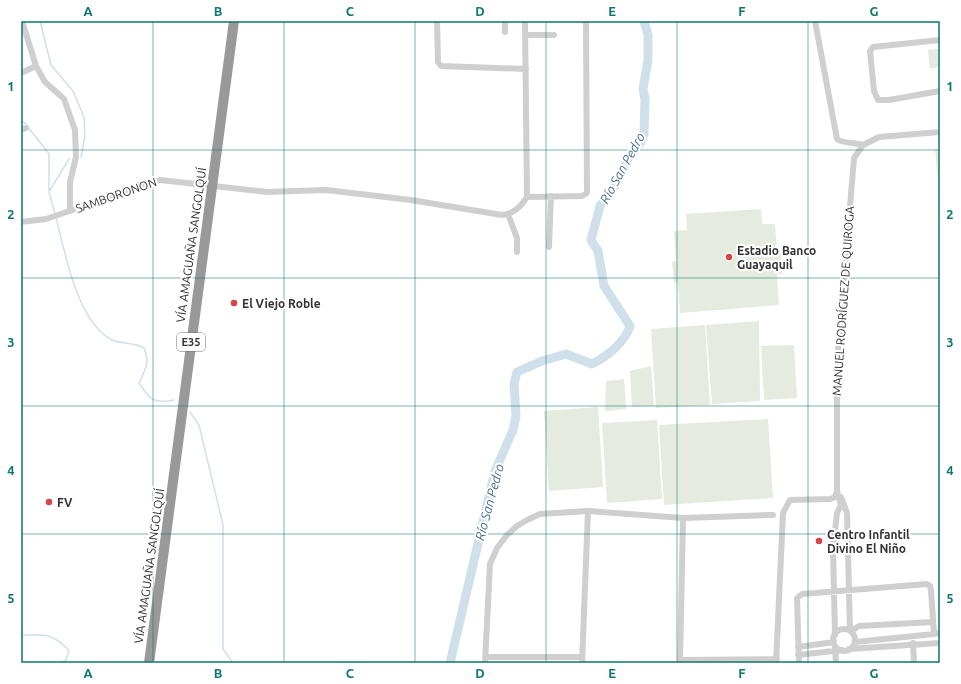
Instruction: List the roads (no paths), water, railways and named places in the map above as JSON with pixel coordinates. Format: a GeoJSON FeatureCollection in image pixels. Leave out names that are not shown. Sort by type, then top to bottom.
{"type":"FeatureCollection","features":[{"type":"Feature","properties":{"kind":"highway","name":"VÍA AMAGUAÑA SANGOLQUÍ"},"geometry":{"type":"LineString","coordinates":[[149,663],[234,21]]}},
{"type":"Feature","properties":{"kind":"street"},"geometry":{"type":"LineString","coordinates":[[22,21],[36,66],[45,82],[64,99],[75,130],[76,156],[70,182],[68,212]]}},
{"type":"Feature","properties":{"kind":"street"},"geometry":{"type":"LineString","coordinates":[[437,21],[438,62],[441,66],[526,69]]}},
{"type":"Feature","properties":{"kind":"street"},"geometry":{"type":"LineString","coordinates":[[505,21],[505,32]]}},
{"type":"Feature","properties":{"kind":"street"},"geometry":{"type":"LineString","coordinates":[[517,252],[517,238],[508,214],[522,204],[527,197],[525,21]]}},
{"type":"Feature","properties":{"kind":"street"},"geometry":{"type":"LineString","coordinates":[[527,197],[582,196],[586,193],[586,21]]}},
{"type":"Feature","properties":{"kind":"street"},"geometry":{"type":"LineString","coordinates":[[814,21],[837,140],[841,142],[855,142],[863,145],[879,138],[940,132]]}},
{"type":"Feature","properties":{"kind":"street"},"geometry":{"type":"LineString","coordinates":[[526,35],[554,35]]}},
{"type":"Feature","properties":{"kind":"street"},"geometry":{"type":"LineString","coordinates":[[940,40],[873,47],[870,51],[874,91],[878,100],[889,100],[940,91]]}},
{"type":"Feature","properties":{"kind":"street"},"geometry":{"type":"LineString","coordinates":[[21,73],[36,66]]}},
{"type":"Feature","properties":{"kind":"street","name":"MANUEL RODRÍGUEZ DE QUIROGA"},"geometry":{"type":"LineString","coordinates":[[836,663],[834,640],[833,548],[837,513],[841,505],[837,491],[837,363],[854,158],[863,145]]}},
{"type":"Feature","properties":{"kind":"street","name":"SAMBORONON"},"geometry":{"type":"LineString","coordinates":[[21,222],[46,219],[160,180],[268,192],[326,190],[411,200],[502,215],[508,214]]}},
{"type":"Feature","properties":{"kind":"street"},"geometry":{"type":"LineString","coordinates":[[549,247],[552,196]]}},
{"type":"Feature","properties":{"kind":"street"},"geometry":{"type":"LineString","coordinates":[[837,491],[847,512],[851,631],[855,636],[855,642],[849,649]]}},
{"type":"Feature","properties":{"kind":"street"},"geometry":{"type":"LineString","coordinates":[[683,518],[680,662],[776,661],[783,513],[790,500],[830,499],[835,496],[837,491]]}},
{"type":"Feature","properties":{"kind":"street"},"geometry":{"type":"LineString","coordinates":[[588,511],[582,660],[486,660],[490,564],[497,548],[517,526],[540,514],[588,511],[683,518],[773,515]]}},
{"type":"Feature","properties":{"kind":"street"},"geometry":{"type":"LineString","coordinates":[[833,548],[841,552],[848,551]]}},
{"type":"Feature","properties":{"kind":"street"},"geometry":{"type":"LineString","coordinates":[[799,663],[798,596],[802,594],[833,591],[930,585],[933,622],[937,634],[855,642]]}},
{"type":"Feature","properties":{"kind":"street"},"geometry":{"type":"LineString","coordinates":[[798,647],[834,640],[841,629],[851,631],[858,626],[933,622]]}},
{"type":"Feature","properties":{"kind":"street"},"geometry":{"type":"LineString","coordinates":[[894,624],[895,638]]}},
{"type":"Feature","properties":{"kind":"street"},"geometry":{"type":"LineString","coordinates":[[914,636],[914,663]]}},
{"type":"Feature","properties":{"kind":"street"},"geometry":{"type":"LineString","coordinates":[[834,640],[842,650]]}},
{"type":"Feature","properties":{"kind":"street"},"geometry":{"type":"LineString","coordinates":[[798,656],[849,649],[940,643]]}},
{"type":"Feature","properties":{"kind":"waterway"},"geometry":{"type":"LineString","coordinates":[[40,21],[51,65],[73,91],[84,117],[85,136],[81,157]]}},
{"type":"Feature","properties":{"kind":"waterway","name":"Río San Pedro"},"geometry":{"type":"LineString","coordinates":[[450,663],[495,471],[513,430],[516,416],[514,384],[517,372],[542,361],[566,354],[592,364],[615,348],[624,338],[630,326],[604,286],[598,251],[591,240],[600,206],[615,186],[629,157],[641,142],[644,134],[645,99],[643,89],[648,60],[648,35],[644,21]]}},
{"type":"Feature","properties":{"kind":"waterway"},"geometry":{"type":"LineString","coordinates":[[21,121],[25,123],[49,154],[49,192],[55,214]]}},
{"type":"Feature","properties":{"kind":"waterway"},"geometry":{"type":"LineString","coordinates":[[50,190],[69,159]]}},
{"type":"Feature","properties":{"kind":"waterway"},"geometry":{"type":"LineString","coordinates":[[56,218],[74,285],[90,318],[100,331],[112,340],[144,348],[147,362],[139,383],[149,397],[157,401],[174,400]]}},
{"type":"Feature","properties":{"kind":"waterway"},"geometry":{"type":"LineString","coordinates":[[190,412],[199,425],[223,525],[223,649],[233,663]]}},
{"type":"Feature","properties":{"kind":"waterway"},"geometry":{"type":"LineString","coordinates":[[21,635],[42,635],[52,637],[63,644],[69,650],[66,660],[60,663]]}},
{"type":"Feature","properties":{"kind":"place","name":"Estadio Banco Guayaquil"},"geometry":{"type":"Point","coordinates":[729,257]}},
{"type":"Feature","properties":{"kind":"place","name":"El Viejo Roble"},"geometry":{"type":"Point","coordinates":[234,303]}},
{"type":"Feature","properties":{"kind":"place","name":"FV"},"geometry":{"type":"Point","coordinates":[49,502]}},
{"type":"Feature","properties":{"kind":"place","name":"Centro Infantil Divino El Niño"},"geometry":{"type":"Point","coordinates":[819,541]}}]}
